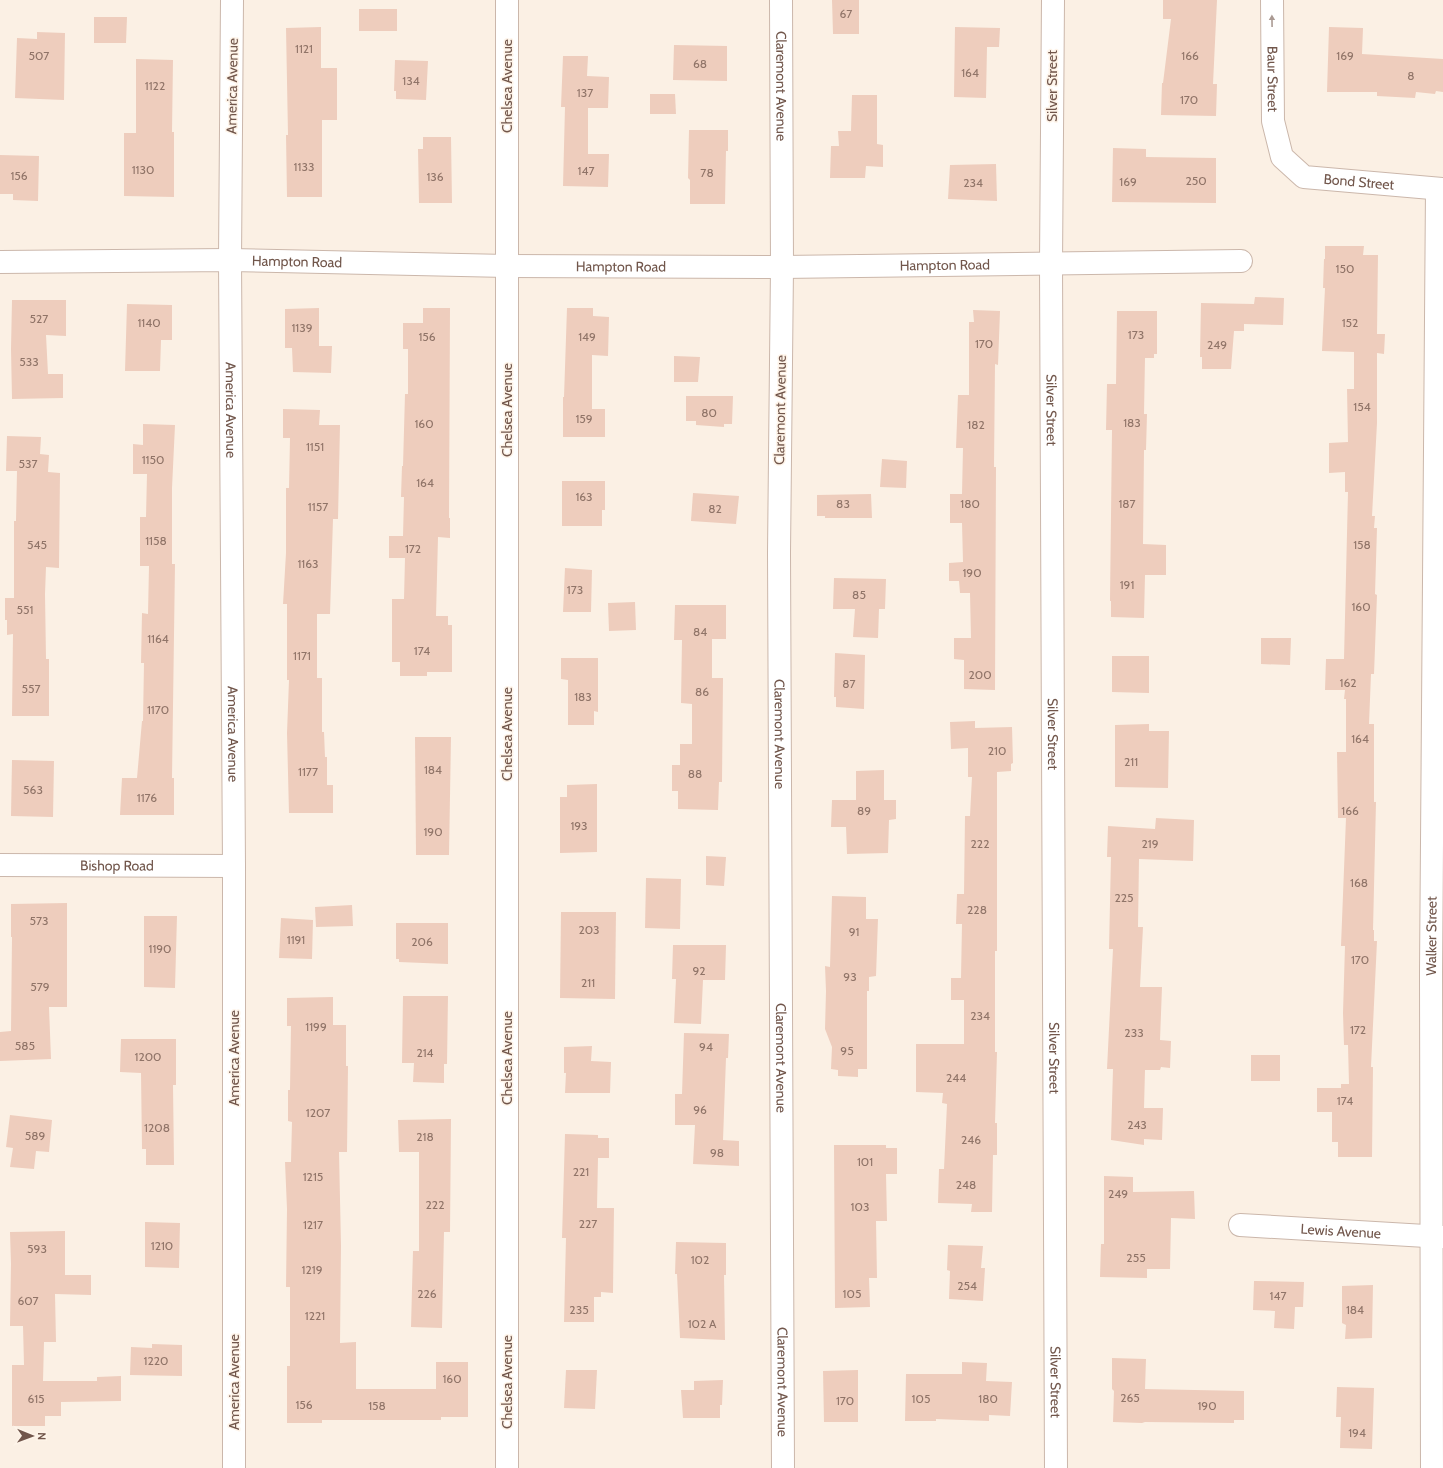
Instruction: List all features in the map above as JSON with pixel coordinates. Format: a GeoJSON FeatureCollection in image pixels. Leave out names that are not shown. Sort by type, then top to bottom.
{"type":"FeatureCollection","features":[{"type":"Feature","properties":{"kind":"street","name":"America Avenue"},"geometry":{"type":"LineString","coordinates":[[232,0],[230,260],[234,866],[234,1468]]}},
{"type":"Feature","properties":{"kind":"street","name":"Chelsea Avenue"},"geometry":{"type":"LineString","coordinates":[[507,0],[507,1468]]}},
{"type":"Feature","properties":{"kind":"street","name":"Claremont Avenue"},"geometry":{"type":"LineString","coordinates":[[781,0],[782,267],[779,561],[783,1468]]}},
{"type":"Feature","properties":{"kind":"street","name":"Silver Street"},"geometry":{"type":"LineString","coordinates":[[1053,0],[1052,264],[1056,1468]]}},
{"type":"Feature","properties":{"kind":"street","name":"Baur Street"},"geometry":{"type":"LineString","coordinates":[[1272,0],[1274,121],[1282,157]]}},
{"type":"Feature","properties":{"kind":"street","name":"Bond Street"},"geometry":{"type":"LineString","coordinates":[[1282,157],[1304,177],[1440,189]]}},
{"type":"Feature","properties":{"kind":"street","name":"Walker Street"},"geometry":{"type":"LineString","coordinates":[[1432,1468],[1438,1237],[1430,973],[1440,189]]}},
{"type":"Feature","properties":{"kind":"street","name":"Hampton Road"},"geometry":{"type":"LineString","coordinates":[[0,262],[230,260],[507,266],[782,267],[1241,261]]}},
{"type":"Feature","properties":{"kind":"street","name":"Bishop Road"},"geometry":{"type":"LineString","coordinates":[[0,865],[234,866]]}},
{"type":"Feature","properties":{"kind":"street","name":"Lewis Avenue"},"geometry":{"type":"LineString","coordinates":[[1240,1225],[1438,1237]]}},
{"type":"Feature","properties":{"kind":"building"},"geometry":{"type":"Polygon","coordinates":[[[832,0],[859,0],[859,34],[833,34],[832,0]]]}},
{"type":"Feature","properties":{"kind":"building"},"geometry":{"type":"Polygon","coordinates":[[[1163,0],[1217,0],[1213,84],[1217,84],[1216,116],[1161,115],[1162,83],[1171,19],[1163,19],[1163,0]]]}},
{"type":"Feature","properties":{"kind":"building"},"geometry":{"type":"Polygon","coordinates":[[[359,9],[397,9],[397,31],[359,31],[359,9]]]}},
{"type":"Feature","properties":{"kind":"building"},"geometry":{"type":"Polygon","coordinates":[[[94,17],[127,17],[126,43],[94,43],[94,17]]]}},
{"type":"Feature","properties":{"kind":"building"},"geometry":{"type":"Polygon","coordinates":[[[321,27],[321,68],[337,68],[337,120],[322,120],[322,197],[287,197],[286,135],[288,135],[286,28],[321,27]]]}},
{"type":"Feature","properties":{"kind":"building"},"geometry":{"type":"Polygon","coordinates":[[[955,27],[1000,28],[999,47],[987,47],[986,98],[954,97],[955,27]]]}},
{"type":"Feature","properties":{"kind":"building"},"geometry":{"type":"Polygon","coordinates":[[[1329,27],[1363,28],[1362,54],[1443,59],[1443,92],[1436,91],[1435,94],[1416,92],[1415,98],[1377,96],[1377,92],[1327,92],[1329,27]]]}},
{"type":"Feature","properties":{"kind":"building"},"geometry":{"type":"Polygon","coordinates":[[[37,32],[65,33],[64,100],[15,98],[17,38],[37,39],[37,32]]]}},
{"type":"Feature","properties":{"kind":"building"},"geometry":{"type":"Polygon","coordinates":[[[674,45],[727,46],[727,81],[673,80],[674,45]]]}},
{"type":"Feature","properties":{"kind":"building"},"geometry":{"type":"Polygon","coordinates":[[[563,56],[588,56],[587,76],[609,77],[608,108],[588,108],[588,154],[609,154],[608,187],[563,186],[565,107],[561,107],[563,56]]]}},
{"type":"Feature","properties":{"kind":"building"},"geometry":{"type":"Polygon","coordinates":[[[136,59],[173,60],[172,132],[174,132],[174,197],[124,196],[124,133],[136,133],[136,59]]]}},
{"type":"Feature","properties":{"kind":"building"},"geometry":{"type":"Polygon","coordinates":[[[395,60],[428,61],[426,100],[396,99],[396,91],[394,91],[395,60]]]}},
{"type":"Feature","properties":{"kind":"building"},"geometry":{"type":"Polygon","coordinates":[[[650,94],[675,94],[676,114],[650,114],[650,94]]]}},
{"type":"Feature","properties":{"kind":"building"},"geometry":{"type":"Polygon","coordinates":[[[852,95],[877,95],[877,144],[883,145],[883,167],[866,166],[865,178],[830,178],[831,146],[839,146],[838,131],[851,131],[852,95]]]}},
{"type":"Feature","properties":{"kind":"building"},"geometry":{"type":"Polygon","coordinates":[[[689,130],[728,130],[725,204],[690,204],[690,180],[688,178],[689,130]]]}},
{"type":"Feature","properties":{"kind":"building"},"geometry":{"type":"Polygon","coordinates":[[[423,137],[451,137],[452,203],[419,203],[418,149],[423,149],[423,137]]]}},
{"type":"Feature","properties":{"kind":"building"},"geometry":{"type":"Polygon","coordinates":[[[1113,148],[1146,149],[1146,157],[1216,158],[1216,203],[1112,202],[1113,148]]]}},
{"type":"Feature","properties":{"kind":"building"},"geometry":{"type":"Polygon","coordinates":[[[0,155],[39,156],[38,201],[13,200],[13,194],[0,194],[0,155]]]}},
{"type":"Feature","properties":{"kind":"building"},"geometry":{"type":"Polygon","coordinates":[[[996,164],[997,201],[948,199],[950,165],[996,164]]]}},
{"type":"Feature","properties":{"kind":"building"},"geometry":{"type":"Polygon","coordinates":[[[1325,246],[1364,246],[1363,255],[1378,255],[1377,334],[1385,334],[1384,354],[1377,353],[1377,423],[1372,516],[1375,516],[1374,528],[1377,528],[1375,594],[1377,595],[1374,674],[1371,674],[1369,724],[1374,724],[1374,802],[1376,802],[1373,930],[1374,941],[1377,941],[1371,1067],[1373,1067],[1372,1157],[1338,1157],[1338,1142],[1332,1142],[1332,1112],[1317,1112],[1317,1088],[1341,1088],[1341,1084],[1349,1084],[1348,1045],[1344,1045],[1343,1013],[1345,946],[1341,946],[1346,818],[1338,818],[1337,752],[1346,752],[1346,699],[1344,699],[1345,690],[1325,690],[1326,659],[1344,659],[1348,492],[1345,492],[1345,472],[1329,473],[1329,443],[1348,442],[1347,389],[1354,389],[1354,352],[1322,351],[1325,246]]]}},
{"type":"Feature","properties":{"kind":"building"},"geometry":{"type":"Polygon","coordinates":[[[1255,297],[1284,298],[1283,325],[1244,324],[1244,331],[1234,331],[1231,369],[1202,369],[1202,357],[1200,357],[1201,303],[1254,304],[1255,297]]]}},
{"type":"Feature","properties":{"kind":"building"},"geometry":{"type":"Polygon","coordinates":[[[12,300],[66,300],[66,336],[46,335],[48,374],[63,374],[63,398],[12,399],[12,300]]]}},
{"type":"Feature","properties":{"kind":"building"},"geometry":{"type":"Polygon","coordinates":[[[127,304],[172,305],[172,340],[161,340],[160,371],[125,371],[127,304]]]}},
{"type":"Feature","properties":{"kind":"building"},"geometry":{"type":"Polygon","coordinates":[[[319,308],[319,346],[332,346],[331,373],[293,372],[292,348],[285,348],[285,309],[319,308]]]}},
{"type":"Feature","properties":{"kind":"building"},"geometry":{"type":"Polygon","coordinates":[[[423,308],[450,308],[450,538],[438,537],[436,616],[448,616],[448,625],[452,625],[452,672],[427,672],[427,676],[400,676],[400,662],[392,662],[392,599],[404,599],[405,558],[389,558],[389,536],[403,536],[404,497],[401,497],[405,394],[408,394],[408,349],[403,349],[403,323],[423,323],[423,308]]]}},
{"type":"Feature","properties":{"kind":"building"},"geometry":{"type":"Polygon","coordinates":[[[567,308],[593,308],[593,316],[609,317],[608,356],[592,355],[592,409],[605,409],[605,437],[563,437],[563,397],[567,308]]]}},
{"type":"Feature","properties":{"kind":"building"},"geometry":{"type":"Polygon","coordinates":[[[973,310],[1000,311],[998,365],[995,364],[995,690],[964,689],[964,660],[954,659],[954,638],[971,638],[970,593],[960,593],[959,581],[949,581],[949,563],[963,562],[962,523],[950,523],[950,494],[962,494],[963,448],[956,448],[958,395],[969,395],[969,322],[974,322],[973,310]]]}},
{"type":"Feature","properties":{"kind":"building"},"geometry":{"type":"Polygon","coordinates":[[[1117,311],[1157,311],[1157,354],[1154,354],[1154,358],[1145,358],[1144,414],[1147,414],[1146,450],[1144,450],[1143,544],[1166,545],[1166,575],[1145,575],[1144,618],[1111,617],[1112,430],[1106,430],[1107,384],[1116,384],[1117,311]]]}},
{"type":"Feature","properties":{"kind":"building"},"geometry":{"type":"Polygon","coordinates":[[[674,356],[700,357],[698,382],[674,382],[674,356]]]}},
{"type":"Feature","properties":{"kind":"building"},"geometry":{"type":"Polygon","coordinates":[[[686,396],[733,396],[732,424],[724,424],[724,427],[696,425],[696,421],[686,421],[686,396]]]}},
{"type":"Feature","properties":{"kind":"building"},"geometry":{"type":"Polygon","coordinates":[[[283,409],[320,410],[319,425],[340,425],[338,519],[333,519],[330,614],[317,614],[317,678],[322,678],[322,732],[324,732],[325,757],[327,757],[327,785],[333,785],[333,813],[289,813],[287,733],[289,680],[287,680],[287,604],[283,604],[286,553],[286,488],[289,488],[290,438],[283,438],[283,409]]]}},
{"type":"Feature","properties":{"kind":"building"},"geometry":{"type":"Polygon","coordinates":[[[143,424],[175,425],[172,488],[172,564],[175,564],[172,778],[174,778],[174,815],[120,815],[122,778],[137,778],[143,721],[144,663],[141,663],[142,613],[148,614],[149,566],[140,566],[140,517],[146,517],[147,474],[133,474],[133,444],[143,445],[143,424]]]}},
{"type":"Feature","properties":{"kind":"building"},"geometry":{"type":"Polygon","coordinates":[[[7,436],[41,437],[40,454],[49,455],[48,472],[60,473],[59,568],[46,567],[46,659],[49,659],[49,716],[12,716],[13,634],[7,635],[5,598],[14,598],[14,521],[16,521],[17,471],[6,471],[7,436]]]}},
{"type":"Feature","properties":{"kind":"building"},"geometry":{"type":"Polygon","coordinates":[[[882,459],[907,461],[906,488],[880,487],[882,459]]]}},
{"type":"Feature","properties":{"kind":"building"},"geometry":{"type":"Polygon","coordinates":[[[562,481],[605,481],[605,510],[602,510],[602,526],[562,526],[562,481]]]}},
{"type":"Feature","properties":{"kind":"building"},"geometry":{"type":"Polygon","coordinates":[[[693,493],[739,496],[736,524],[691,521],[693,493]]]}},
{"type":"Feature","properties":{"kind":"building"},"geometry":{"type":"Polygon","coordinates":[[[871,494],[872,518],[825,518],[825,516],[817,516],[817,495],[871,494]]]}},
{"type":"Feature","properties":{"kind":"building"},"geometry":{"type":"Polygon","coordinates":[[[565,568],[592,570],[591,612],[563,612],[565,568]]]}},
{"type":"Feature","properties":{"kind":"building"},"geometry":{"type":"Polygon","coordinates":[[[834,578],[886,579],[885,609],[879,609],[878,638],[853,637],[855,609],[833,609],[834,578]]]}},
{"type":"Feature","properties":{"kind":"building"},"geometry":{"type":"Polygon","coordinates":[[[635,602],[636,630],[609,631],[608,603],[635,602]]]}},
{"type":"Feature","properties":{"kind":"building"},"geometry":{"type":"Polygon","coordinates":[[[675,605],[726,605],[726,639],[712,639],[712,678],[723,678],[722,782],[719,782],[718,810],[678,809],[678,791],[672,791],[672,765],[680,765],[680,744],[692,744],[692,704],[681,703],[682,640],[674,640],[675,605]]]}},
{"type":"Feature","properties":{"kind":"building"},"geometry":{"type":"Polygon","coordinates":[[[1261,638],[1291,638],[1290,665],[1261,664],[1261,638]]]}},
{"type":"Feature","properties":{"kind":"building"},"geometry":{"type":"Polygon","coordinates":[[[835,653],[865,655],[864,709],[836,707],[836,697],[834,697],[835,653]]]}},
{"type":"Feature","properties":{"kind":"building"},"geometry":{"type":"Polygon","coordinates":[[[1112,656],[1149,656],[1149,693],[1112,692],[1112,656]]]}},
{"type":"Feature","properties":{"kind":"building"},"geometry":{"type":"Polygon","coordinates":[[[561,658],[598,658],[598,712],[594,711],[594,725],[568,725],[568,680],[561,679],[561,658]]]}},
{"type":"Feature","properties":{"kind":"building"},"geometry":{"type":"Polygon","coordinates":[[[975,721],[975,728],[1012,727],[1013,763],[1011,764],[1011,771],[997,772],[997,951],[995,951],[995,1052],[997,1052],[995,1123],[997,1123],[997,1155],[993,1155],[992,1212],[971,1212],[972,1204],[938,1203],[939,1169],[944,1169],[947,1104],[942,1103],[943,1093],[916,1092],[916,1044],[964,1044],[964,1000],[951,1000],[951,978],[961,978],[962,924],[956,924],[957,894],[964,894],[965,816],[970,816],[972,777],[968,777],[968,748],[951,749],[950,722],[975,721]]]}},
{"type":"Feature","properties":{"kind":"building"},"geometry":{"type":"Polygon","coordinates":[[[1149,724],[1149,731],[1169,731],[1168,788],[1115,787],[1115,725],[1149,724]]]}},
{"type":"Feature","properties":{"kind":"building"},"geometry":{"type":"Polygon","coordinates":[[[415,737],[451,737],[449,855],[416,855],[415,737]]]}},
{"type":"Feature","properties":{"kind":"building"},"geometry":{"type":"Polygon","coordinates":[[[12,760],[54,761],[53,817],[11,816],[12,760]]]}},
{"type":"Feature","properties":{"kind":"building"},"geometry":{"type":"Polygon","coordinates":[[[884,770],[884,800],[896,800],[896,819],[889,820],[888,853],[847,854],[846,827],[831,827],[832,800],[856,800],[856,771],[884,770]]]}},
{"type":"Feature","properties":{"kind":"building"},"geometry":{"type":"Polygon","coordinates":[[[597,784],[597,852],[560,853],[560,797],[567,797],[567,785],[597,784]]]}},
{"type":"Feature","properties":{"kind":"building"},"geometry":{"type":"Polygon","coordinates":[[[1156,818],[1194,820],[1193,861],[1139,859],[1138,927],[1143,927],[1140,987],[1162,987],[1160,1040],[1171,1041],[1170,1068],[1161,1067],[1160,1070],[1145,1070],[1144,1108],[1163,1108],[1162,1140],[1144,1139],[1144,1145],[1111,1140],[1113,1069],[1107,1069],[1113,949],[1109,949],[1111,857],[1107,857],[1108,826],[1155,829],[1156,818]]]}},
{"type":"Feature","properties":{"kind":"building"},"geometry":{"type":"Polygon","coordinates":[[[706,856],[726,857],[724,886],[706,885],[706,856]]]}},
{"type":"Feature","properties":{"kind":"building"},"geometry":{"type":"Polygon","coordinates":[[[646,878],[681,879],[680,929],[645,928],[646,878]]]}},
{"type":"Feature","properties":{"kind":"building"},"geometry":{"type":"Polygon","coordinates":[[[832,896],[866,897],[866,919],[878,919],[876,976],[869,977],[869,991],[867,991],[867,1069],[858,1069],[858,1077],[838,1076],[838,1070],[831,1069],[832,1047],[825,1029],[825,966],[830,967],[832,896]]]}},
{"type":"Feature","properties":{"kind":"building"},"geometry":{"type":"Polygon","coordinates":[[[67,903],[67,1007],[49,1007],[51,1059],[0,1061],[0,1032],[11,1031],[11,904],[67,903]]]}},
{"type":"Feature","properties":{"kind":"building"},"geometry":{"type":"Polygon","coordinates":[[[352,905],[353,926],[316,927],[315,907],[352,905]]]}},
{"type":"Feature","properties":{"kind":"building"},"geometry":{"type":"Polygon","coordinates":[[[561,912],[616,912],[615,999],[560,998],[561,912]]]}},
{"type":"Feature","properties":{"kind":"building"},"geometry":{"type":"Polygon","coordinates":[[[144,916],[177,916],[175,988],[144,987],[144,916]]]}},
{"type":"Feature","properties":{"kind":"building"},"geometry":{"type":"Polygon","coordinates":[[[281,918],[313,920],[312,959],[279,958],[281,918]]]}},
{"type":"Feature","properties":{"kind":"building"},"geometry":{"type":"Polygon","coordinates":[[[396,923],[448,923],[448,964],[399,962],[399,959],[396,959],[396,923]]]}},
{"type":"Feature","properties":{"kind":"building"},"geometry":{"type":"Polygon","coordinates":[[[673,945],[726,945],[725,980],[703,980],[701,1024],[674,1023],[676,979],[672,979],[673,945]]]}},
{"type":"Feature","properties":{"kind":"building"},"geometry":{"type":"Polygon","coordinates":[[[403,996],[448,996],[447,1064],[444,1064],[444,1083],[413,1082],[414,1063],[402,1063],[403,996]]]}},
{"type":"Feature","properties":{"kind":"building"},"geometry":{"type":"Polygon","coordinates":[[[333,997],[333,1025],[346,1025],[346,1066],[348,1066],[347,1152],[339,1152],[341,1246],[340,1343],[356,1342],[356,1389],[436,1389],[436,1362],[468,1362],[468,1417],[441,1417],[441,1420],[322,1420],[322,1423],[287,1423],[287,1366],[290,1366],[290,1287],[286,1287],[287,1209],[285,1162],[291,1162],[292,1122],[288,1121],[291,1026],[287,1026],[287,998],[333,997]]]}},
{"type":"Feature","properties":{"kind":"building"},"geometry":{"type":"Polygon","coordinates":[[[684,1033],[729,1034],[728,1058],[726,1058],[723,1140],[739,1141],[739,1166],[693,1164],[695,1125],[675,1125],[675,1094],[682,1094],[684,1033]]]}},
{"type":"Feature","properties":{"kind":"building"},"geometry":{"type":"Polygon","coordinates":[[[121,1039],[176,1039],[176,1085],[173,1085],[174,1165],[146,1165],[146,1149],[142,1149],[141,1073],[120,1072],[121,1039]]]}},
{"type":"Feature","properties":{"kind":"building"},"geometry":{"type":"Polygon","coordinates":[[[592,1046],[591,1061],[611,1062],[610,1093],[565,1093],[566,1073],[564,1073],[564,1047],[592,1046]]]}},
{"type":"Feature","properties":{"kind":"building"},"geometry":{"type":"Polygon","coordinates":[[[1251,1055],[1280,1055],[1280,1081],[1251,1081],[1251,1055]]]}},
{"type":"Feature","properties":{"kind":"building"},"geometry":{"type":"Polygon","coordinates":[[[10,1115],[52,1120],[49,1152],[36,1151],[34,1169],[10,1167],[13,1148],[6,1147],[10,1115]]]}},
{"type":"Feature","properties":{"kind":"building"},"geometry":{"type":"Polygon","coordinates":[[[451,1119],[450,1232],[444,1232],[442,1328],[411,1327],[413,1251],[419,1251],[419,1152],[399,1152],[398,1120],[451,1119]]]}},
{"type":"Feature","properties":{"kind":"building"},"geometry":{"type":"Polygon","coordinates":[[[565,1134],[598,1135],[598,1138],[609,1138],[609,1158],[598,1158],[597,1208],[614,1208],[613,1293],[601,1292],[601,1297],[594,1297],[594,1322],[564,1322],[566,1238],[562,1238],[565,1134]]]}},
{"type":"Feature","properties":{"kind":"building"},"geometry":{"type":"Polygon","coordinates":[[[834,1145],[886,1145],[886,1148],[897,1148],[897,1174],[886,1174],[887,1221],[876,1221],[877,1278],[869,1278],[870,1307],[835,1308],[834,1145]]]}},
{"type":"Feature","properties":{"kind":"building"},"geometry":{"type":"Polygon","coordinates":[[[1104,1176],[1133,1177],[1133,1192],[1194,1191],[1195,1219],[1171,1218],[1170,1269],[1147,1269],[1147,1278],[1100,1277],[1101,1244],[1104,1244],[1104,1176]]]}},
{"type":"Feature","properties":{"kind":"building"},"geometry":{"type":"Polygon","coordinates":[[[145,1222],[180,1223],[179,1268],[145,1267],[145,1222]]]}},
{"type":"Feature","properties":{"kind":"building"},"geometry":{"type":"Polygon","coordinates":[[[65,1231],[65,1275],[91,1275],[91,1295],[55,1294],[56,1342],[44,1342],[43,1381],[97,1381],[97,1377],[121,1376],[121,1401],[61,1402],[61,1416],[45,1416],[45,1426],[12,1426],[12,1365],[24,1365],[23,1326],[10,1326],[10,1232],[65,1231]]]}},
{"type":"Feature","properties":{"kind":"building"},"geometry":{"type":"Polygon","coordinates":[[[676,1242],[726,1243],[726,1275],[724,1275],[725,1340],[680,1338],[677,1274],[675,1274],[676,1242]]]}},
{"type":"Feature","properties":{"kind":"building"},"geometry":{"type":"Polygon","coordinates":[[[948,1245],[983,1246],[981,1268],[985,1268],[983,1301],[949,1299],[950,1271],[947,1270],[948,1245]]]}},
{"type":"Feature","properties":{"kind":"building"},"geometry":{"type":"Polygon","coordinates":[[[1254,1281],[1304,1282],[1303,1307],[1295,1307],[1294,1329],[1274,1328],[1275,1311],[1253,1310],[1254,1281]]]}},
{"type":"Feature","properties":{"kind":"building"},"geometry":{"type":"Polygon","coordinates":[[[1373,1285],[1372,1338],[1345,1339],[1346,1325],[1342,1323],[1342,1286],[1373,1285]]]}},
{"type":"Feature","properties":{"kind":"building"},"geometry":{"type":"Polygon","coordinates":[[[152,1344],[182,1345],[182,1376],[130,1375],[131,1347],[152,1348],[152,1344]]]}},
{"type":"Feature","properties":{"kind":"building"},"geometry":{"type":"Polygon","coordinates":[[[1112,1358],[1146,1359],[1145,1389],[1244,1391],[1244,1420],[1234,1420],[1234,1423],[1113,1422],[1114,1391],[1112,1389],[1112,1358]]]}},
{"type":"Feature","properties":{"kind":"building"},"geometry":{"type":"Polygon","coordinates":[[[962,1362],[987,1363],[986,1381],[1012,1382],[1010,1416],[989,1415],[989,1421],[936,1419],[936,1421],[905,1421],[906,1374],[962,1374],[962,1362]]]}},
{"type":"Feature","properties":{"kind":"building"},"geometry":{"type":"Polygon","coordinates":[[[566,1370],[597,1370],[595,1409],[564,1408],[566,1370]]]}},
{"type":"Feature","properties":{"kind":"building"},"geometry":{"type":"Polygon","coordinates":[[[858,1370],[858,1422],[824,1422],[823,1371],[858,1370]]]}},
{"type":"Feature","properties":{"kind":"building"},"geometry":{"type":"Polygon","coordinates":[[[723,1380],[720,1418],[683,1418],[681,1390],[694,1390],[694,1381],[723,1380]]]}},
{"type":"Feature","properties":{"kind":"building"},"geometry":{"type":"Polygon","coordinates":[[[1337,1387],[1374,1388],[1372,1449],[1340,1448],[1341,1417],[1336,1417],[1337,1387]]]}}]}
